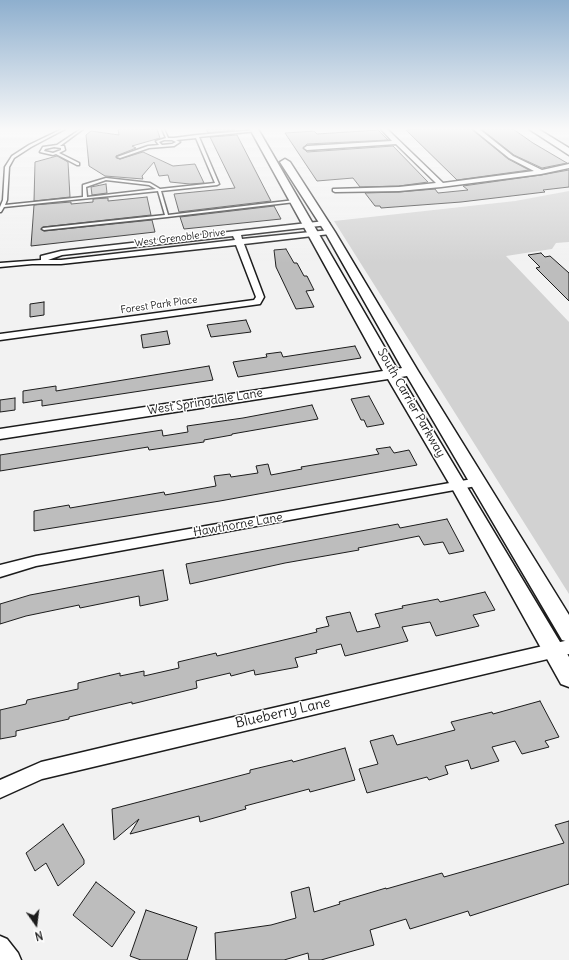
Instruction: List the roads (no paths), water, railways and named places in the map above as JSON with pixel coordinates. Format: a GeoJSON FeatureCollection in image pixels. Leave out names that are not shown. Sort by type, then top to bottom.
{"type":"FeatureCollection","features":[{"type":"Feature","properties":{"kind":"main road","name":"South Carrier Parkway"},"geometry":{"type":"LineString","coordinates":[[281,174],[295,201],[320,228],[410,371],[468,484],[562,649],[569,677]]}},
{"type":"Feature","properties":{"kind":"main road","name":"South Carrier Parkway"},"geometry":{"type":"LineString","coordinates":[[290,174],[320,228],[392,373],[569,633]]}},
{"type":"Feature","properties":{"kind":"main road","name":"West Springdale Lane"},"geometry":{"type":"LineString","coordinates":[[0,434],[410,371]]}},
{"type":"Feature","properties":{"kind":"street"},"geometry":{"type":"LineString","coordinates":[[429,174],[440,185]]}},
{"type":"Feature","properties":{"kind":"street"},"geometry":{"type":"LineString","coordinates":[[335,190],[399,189],[527,174]]}},
{"type":"Feature","properties":{"kind":"street","name":"West Grenoble Drive"},"geometry":{"type":"LineString","coordinates":[[32,262],[61,253],[236,233],[320,228]]}},
{"type":"Feature","properties":{"kind":"street","name":"West Grenoble Drive"},"geometry":{"type":"LineString","coordinates":[[0,265],[32,262],[61,262],[240,242],[320,228]]}},
{"type":"Feature","properties":{"kind":"street"},"geometry":{"type":"LineString","coordinates":[[236,233],[240,242]]}},
{"type":"Feature","properties":{"kind":"street","name":"Forest Park Place"},"geometry":{"type":"LineString","coordinates":[[0,337],[258,302],[260,297],[240,242]]}},
{"type":"Feature","properties":{"kind":"street","name":"Hawthorne Lane"},"geometry":{"type":"LineString","coordinates":[[0,571],[36,561],[468,484]]}},
{"type":"Feature","properties":{"kind":"street","name":"Blueberry Lane"},"geometry":{"type":"LineString","coordinates":[[0,789],[41,772],[134,748],[562,649]]}},
{"type":"Feature","properties":{"kind":"street"},"geometry":{"type":"LineString","coordinates":[[0,946],[11,960]]}},
{"type":"Feature","properties":{"kind":"lane"},"geometry":{"type":"LineString","coordinates":[[0,211],[3,206],[6,174]]}},
{"type":"Feature","properties":{"kind":"lane"},"geometry":{"type":"LineString","coordinates":[[3,206],[217,184],[213,174]]}},
{"type":"Feature","properties":{"kind":"lane"},"geometry":{"type":"LineString","coordinates":[[85,198],[84,186],[106,179],[150,184],[159,190],[167,216]]}},
{"type":"Feature","properties":{"kind":"lane"},"geometry":{"type":"LineString","coordinates":[[44,228],[167,216],[295,201]]}}]}
